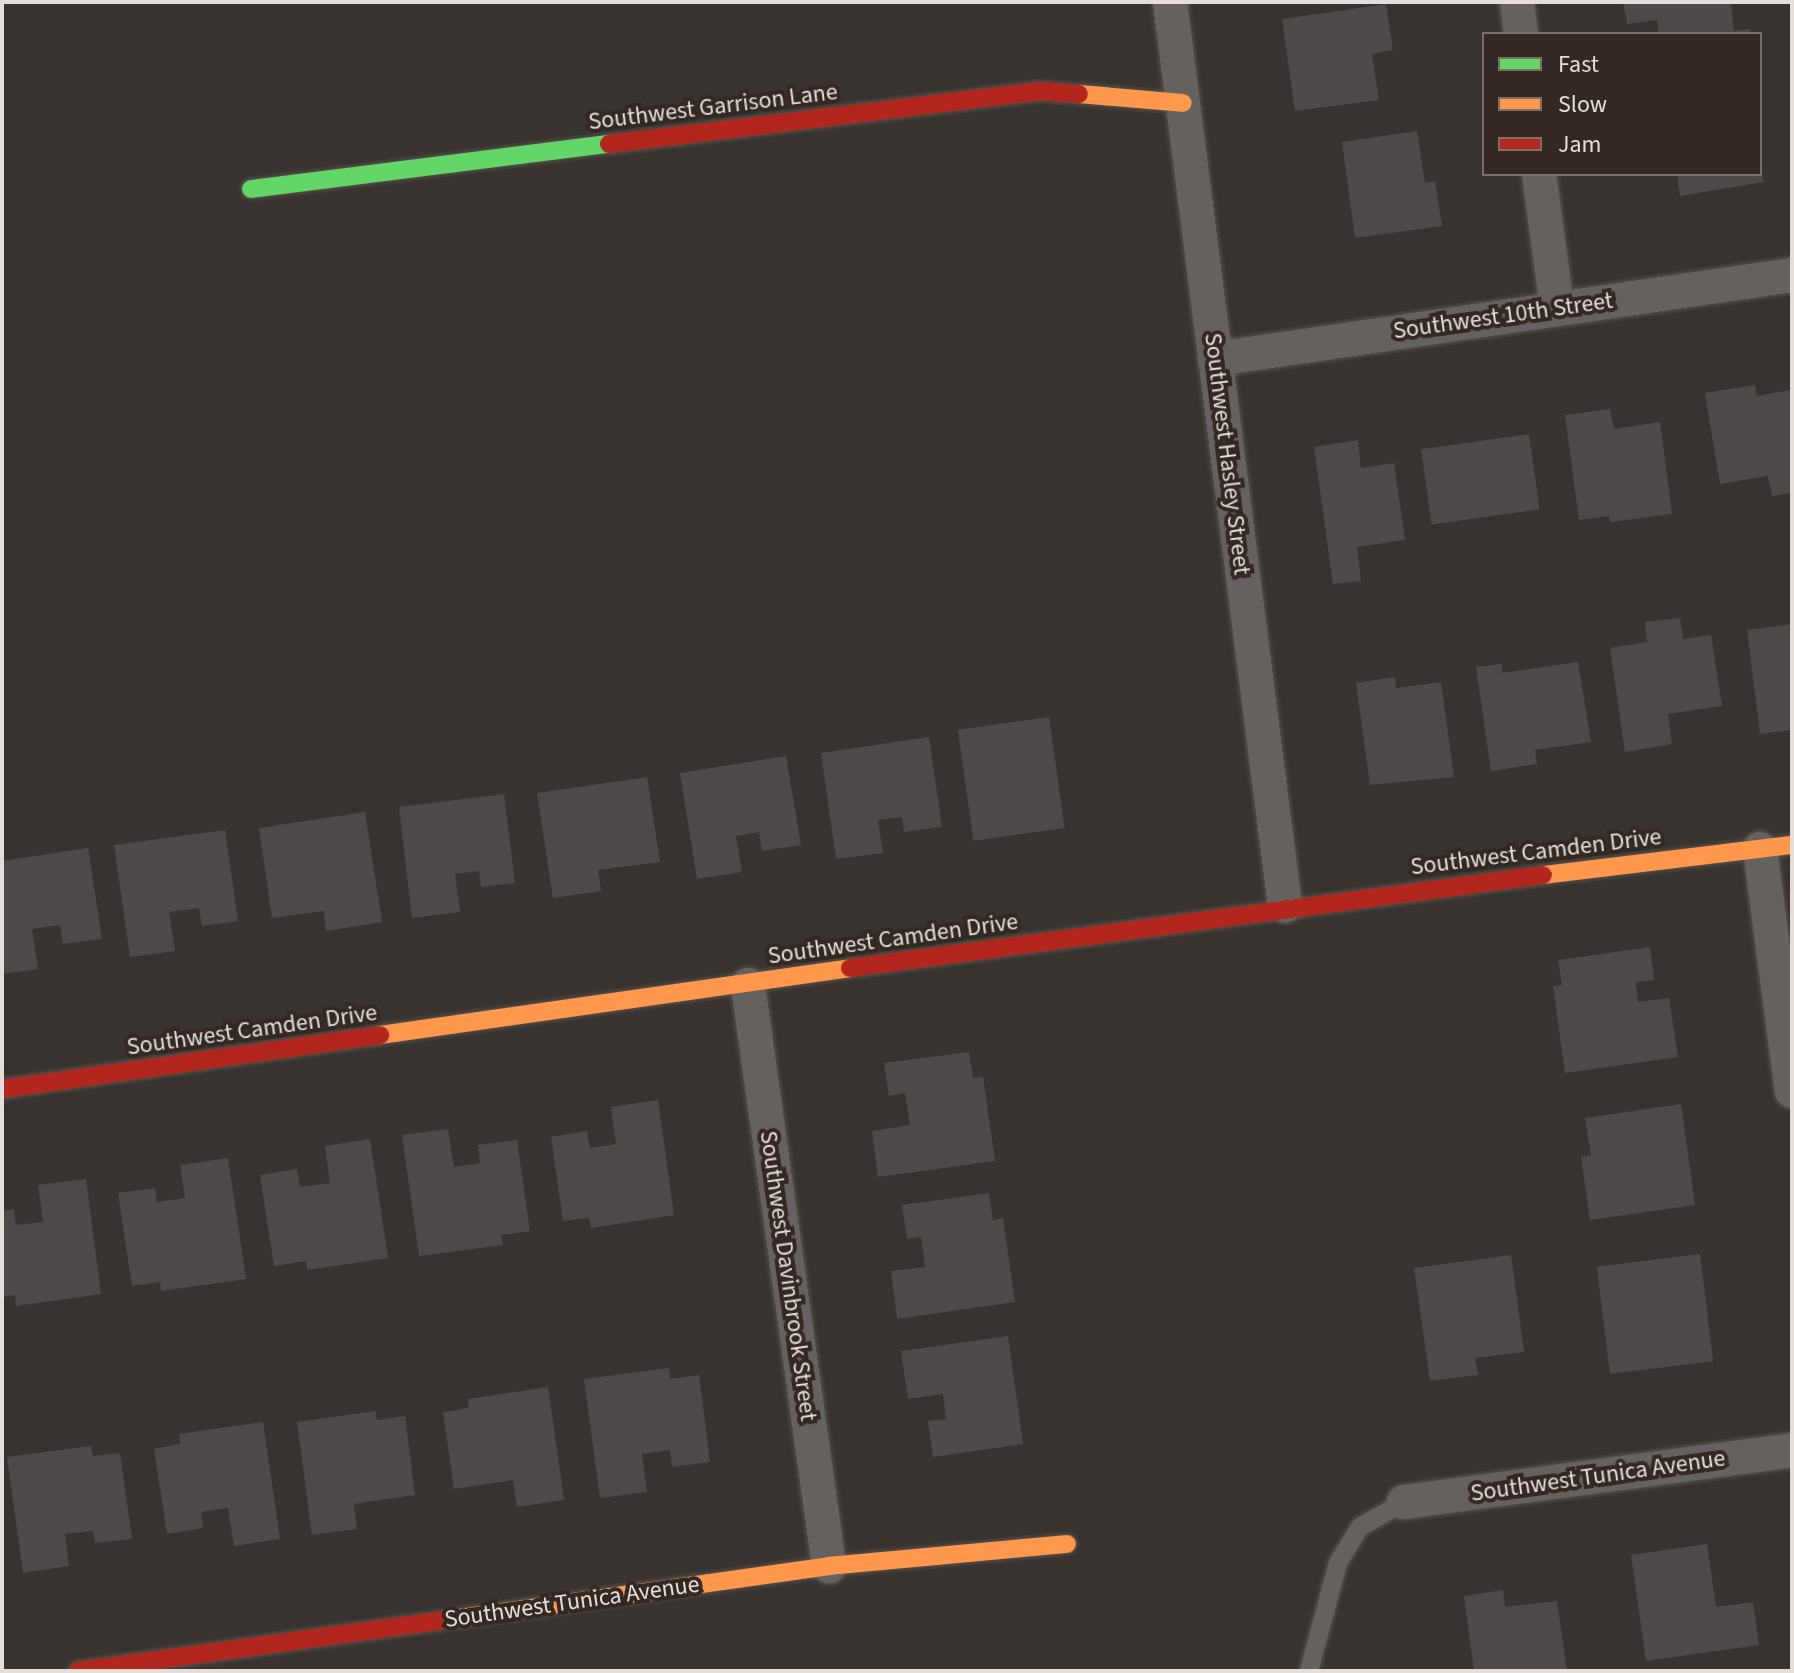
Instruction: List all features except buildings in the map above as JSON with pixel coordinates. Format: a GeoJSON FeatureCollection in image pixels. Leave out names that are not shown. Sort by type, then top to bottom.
{"type":"FeatureCollection","features":[{"type":"Feature","properties":{"kind":"street","name":"Southwest Hasley Street"},"geometry":{"type":"LineString","coordinates":[[1170,2],[1285,906]]}},
{"type":"Feature","properties":{"kind":"street"},"geometry":{"type":"LineString","coordinates":[[1517,2],[1521,32]]}},
{"type":"Feature","properties":{"kind":"street","name":"Southwest Garrison Lane"},"geometry":{"type":"LineString","coordinates":[[251,189],[1039,91],[1183,103]]}},
{"type":"Feature","properties":{"kind":"street"},"geometry":{"type":"LineString","coordinates":[[1539,176],[1557,307]]}},
{"type":"Feature","properties":{"kind":"street","name":"Southwest 10th Street"},"geometry":{"type":"LineString","coordinates":[[1215,359],[1792,275]]}},
{"type":"Feature","properties":{"kind":"street"},"geometry":{"type":"LineString","coordinates":[[1776,847],[1792,1091]]}},
{"type":"Feature","properties":{"kind":"street","name":"Southwest Camden Drive"},"geometry":{"type":"LineString","coordinates":[[2,1089],[1285,906],[1776,847]]}},
{"type":"Feature","properties":{"kind":"street","name":"Southwest Davinbrook Street"},"geometry":{"type":"LineString","coordinates":[[748,985],[829,1566]]}},
{"type":"Feature","properties":{"kind":"street","name":"Southwest Tunica Avenue"},"geometry":{"type":"LineString","coordinates":[[1404,1502],[1792,1450]]}},
{"type":"Feature","properties":{"kind":"street","name":"Southwest Tunica Avenue"},"geometry":{"type":"LineString","coordinates":[[78,1671],[829,1566],[1067,1544]]}},
{"type":"Feature","properties":{"kind":"lane"},"geometry":{"type":"LineString","coordinates":[[1309,1671],[1338,1563],[1360,1527],[1404,1502]]}},
{"type":"Feature","properties":{"kind":"traffic: fast"},"geometry":{"type":"LineString","coordinates":[[251,189],[609,144]]}},
{"type":"Feature","properties":{"kind":"traffic: slow"},"geometry":{"type":"LineString","coordinates":[[1079,94],[1183,103]]}},
{"type":"Feature","properties":{"kind":"traffic: slow"},"geometry":{"type":"LineString","coordinates":[[1543,875],[1792,845]]}},
{"type":"Feature","properties":{"kind":"traffic: slow"},"geometry":{"type":"LineString","coordinates":[[380,1035],[850,968]]}},
{"type":"Feature","properties":{"kind":"traffic: slow"},"geometry":{"type":"LineString","coordinates":[[453,1619],[829,1566],[1067,1544]]}},
{"type":"Feature","properties":{"kind":"traffic: jam"},"geometry":{"type":"LineString","coordinates":[[609,144],[1039,91],[1079,94]]}},
{"type":"Feature","properties":{"kind":"traffic: jam"},"geometry":{"type":"LineString","coordinates":[[850,968],[1543,875]]}},
{"type":"Feature","properties":{"kind":"traffic: jam"},"geometry":{"type":"LineString","coordinates":[[2,1089],[380,1035]]}},
{"type":"Feature","properties":{"kind":"traffic: jam"},"geometry":{"type":"LineString","coordinates":[[78,1671],[453,1619]]}}]}
